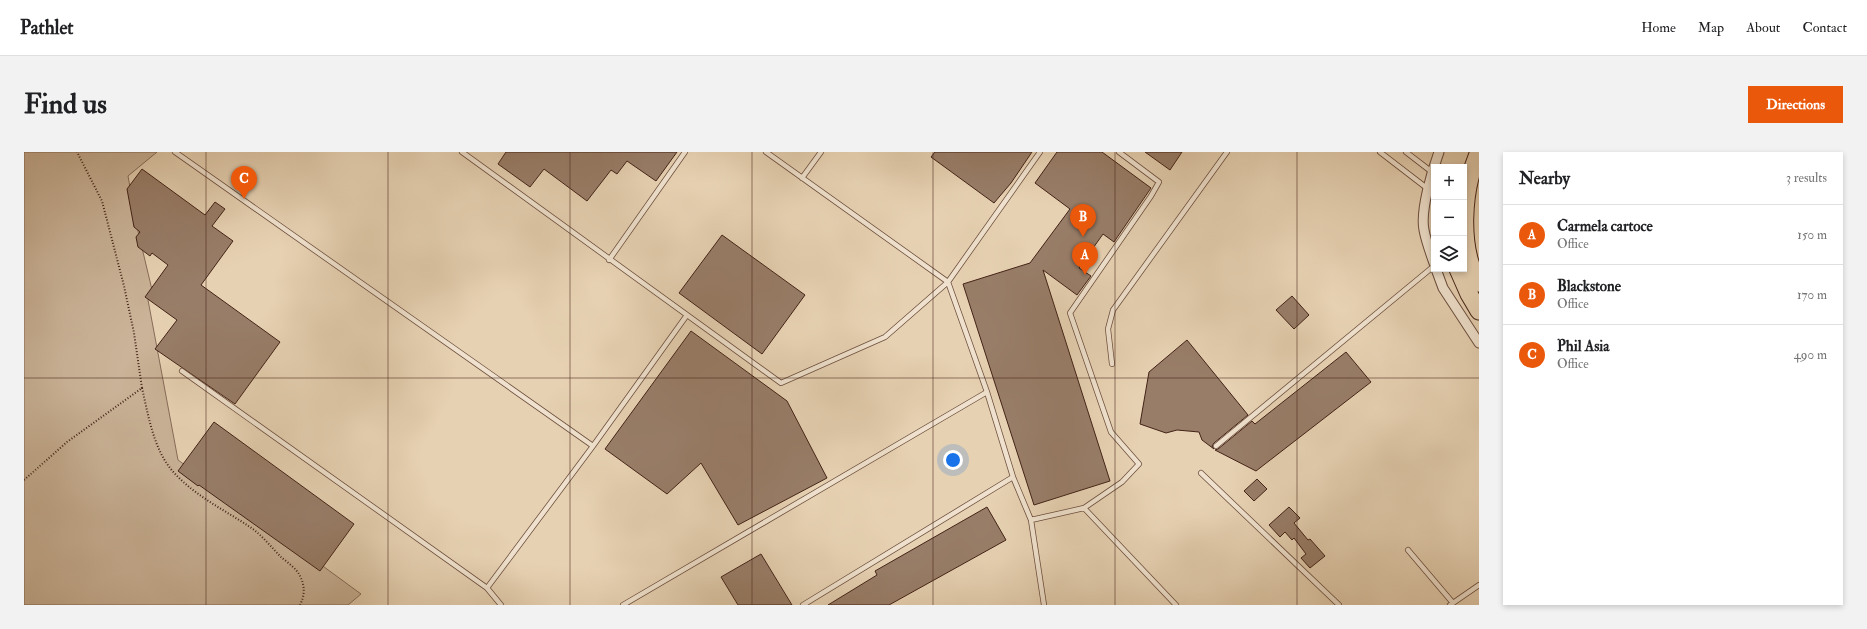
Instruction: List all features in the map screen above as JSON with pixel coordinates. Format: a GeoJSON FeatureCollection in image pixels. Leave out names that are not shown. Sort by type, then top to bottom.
{"type":"FeatureCollection","features":[{"type":"Feature","properties":{"kind":"highway"},"geometry":{"type":"LineString","coordinates":[[1463,164],[1468,152]]}},
{"type":"Feature","properties":{"kind":"highway"},"geometry":{"type":"LineString","coordinates":[[1479,152],[1468,187],[1465,216],[1469,257],[1479,283]]}},
{"type":"Feature","properties":{"kind":"highway"},"geometry":{"type":"LineString","coordinates":[[1459,272],[1469,294],[1479,311]]}},
{"type":"Feature","properties":{"kind":"street"},"geometry":{"type":"LineString","coordinates":[[1435,164],[1439,152]]}},
{"type":"Feature","properties":{"kind":"street"},"geometry":{"type":"LineString","coordinates":[[1431,176],[1423,229],[1431,254]]}},
{"type":"Feature","properties":{"kind":"street"},"geometry":{"type":"LineString","coordinates":[[1437,272],[1443,288],[1479,343]]}},
{"type":"Feature","properties":{"kind":"lane"},"geometry":{"type":"LineString","coordinates":[[175,152],[593,446]]}},
{"type":"Feature","properties":{"kind":"lane"},"geometry":{"type":"LineString","coordinates":[[462,152],[609,260],[781,383],[886,337],[948,282],[1040,152]]}},
{"type":"Feature","properties":{"kind":"lane"},"geometry":{"type":"LineString","coordinates":[[609,260],[685,152]]}},
{"type":"Feature","properties":{"kind":"lane"},"geometry":{"type":"LineString","coordinates":[[766,152],[948,282],[987,392],[1012,477],[1032,520],[1044,605]]}},
{"type":"Feature","properties":{"kind":"lane"},"geometry":{"type":"LineString","coordinates":[[802,178],[821,152]]}},
{"type":"Feature","properties":{"kind":"lane"},"geometry":{"type":"LineString","coordinates":[[1032,520],[1084,508],[1122,482],[1139,464],[1111,432],[1070,313],[1152,196],[1159,182],[1119,152]]}},
{"type":"Feature","properties":{"kind":"lane"},"geometry":{"type":"LineString","coordinates":[[1112,364],[1108,329],[1114,310],[1227,152]]}},
{"type":"Feature","properties":{"kind":"lane"},"geometry":{"type":"LineString","coordinates":[[1380,152],[1428,190]]}},
{"type":"Feature","properties":{"kind":"lane"},"geometry":{"type":"LineString","coordinates":[[1406,152],[1431,171]]}},
{"type":"Feature","properties":{"kind":"lane"},"geometry":{"type":"LineString","coordinates":[[1216,446],[1431,268]]}},
{"type":"Feature","properties":{"kind":"lane"},"geometry":{"type":"LineString","coordinates":[[487,588],[593,446],[687,315]]}},
{"type":"Feature","properties":{"kind":"lane"},"geometry":{"type":"LineString","coordinates":[[182,371],[487,588],[501,605]]}},
{"type":"Feature","properties":{"kind":"lane"},"geometry":{"type":"LineString","coordinates":[[623,605],[987,392]]}},
{"type":"Feature","properties":{"kind":"lane"},"geometry":{"type":"LineString","coordinates":[[1201,473],[1339,605]]}},
{"type":"Feature","properties":{"kind":"lane"},"geometry":{"type":"LineString","coordinates":[[803,605],[1012,477]]}},
{"type":"Feature","properties":{"kind":"lane"},"geometry":{"type":"LineString","coordinates":[[1084,508],[1176,605]]}},
{"type":"Feature","properties":{"kind":"lane"},"geometry":{"type":"LineString","coordinates":[[1408,550],[1452,604],[1479,585]]}},
{"type":"Feature","properties":{"kind":"path"},"geometry":{"type":"LineString","coordinates":[[77,152],[102,201],[124,286],[150,425],[161,453],[170,468],[185,482],[213,504],[252,528],[300,574],[304,585],[304,596],[300,605]]}},
{"type":"Feature","properties":{"kind":"path"},"geometry":{"type":"LineString","coordinates":[[24,480],[67,442],[142,388]]}},
{"type":"Feature","properties":{"kind":"shaded area"},"geometry":{"type":"Polygon","coordinates":[[[24,152],[157,152],[128,176],[138,231],[153,294],[148,300],[178,460],[361,594],[348,605],[24,605],[24,152]]]}},
{"type":"Feature","properties":{"kind":"building"},"geometry":{"type":"Polygon","coordinates":[[[506,152],[677,152],[656,181],[627,161],[617,174],[611,170],[587,201],[544,169],[530,187],[498,164],[506,152]]]}},
{"type":"Feature","properties":{"kind":"building"},"geometry":{"type":"Polygon","coordinates":[[[935,152],[1032,152],[1011,183],[994,203],[931,157],[935,152]]]}},
{"type":"Feature","properties":{"kind":"building"},"geometry":{"type":"Polygon","coordinates":[[[1057,152],[1102,152],[1151,188],[1114,242],[1103,234],[1079,268],[1091,276],[1077,295],[1043,270],[1110,481],[1034,505],[963,284],[1030,263],[1070,209],[1035,183],[1057,152]]]}},
{"type":"Feature","properties":{"kind":"building"},"geometry":{"type":"Polygon","coordinates":[[[1145,152],[1182,152],[1170,170],[1145,152]]]}},
{"type":"Feature","properties":{"kind":"building"},"geometry":{"type":"Polygon","coordinates":[[[142,169],[205,215],[215,202],[225,209],[212,226],[233,241],[201,285],[280,342],[235,404],[155,349],[177,320],[145,297],[168,265],[152,253],[150,256],[138,247],[136,237],[140,232],[134,227],[127,189],[142,169]]]}},
{"type":"Feature","properties":{"kind":"building"},"geometry":{"type":"Polygon","coordinates":[[[722,235],[805,295],[762,354],[679,293],[722,235]]]}},
{"type":"Feature","properties":{"kind":"building"},"geometry":{"type":"Polygon","coordinates":[[[1292,296],[1309,315],[1294,329],[1276,310],[1292,296]]]}},
{"type":"Feature","properties":{"kind":"building"},"geometry":{"type":"Polygon","coordinates":[[[691,331],[787,401],[827,478],[738,525],[701,463],[667,494],[605,449],[691,331]]]}},
{"type":"Feature","properties":{"kind":"building"},"geometry":{"type":"Polygon","coordinates":[[[1187,340],[1248,415],[1214,443],[1212,446],[1214,449],[1202,440],[1199,432],[1177,430],[1166,433],[1140,424],[1149,372],[1187,340]]]}},
{"type":"Feature","properties":{"kind":"building"},"geometry":{"type":"Polygon","coordinates":[[[1346,352],[1371,382],[1256,471],[1215,450],[1252,421],[1255,424],[1346,352]]]}},
{"type":"Feature","properties":{"kind":"building"},"geometry":{"type":"Polygon","coordinates":[[[214,422],[354,524],[320,571],[178,471],[214,422]]]}},
{"type":"Feature","properties":{"kind":"building"},"geometry":{"type":"Polygon","coordinates":[[[1257,479],[1267,489],[1254,501],[1244,491],[1257,479]]]}},
{"type":"Feature","properties":{"kind":"building"},"geometry":{"type":"Polygon","coordinates":[[[987,507],[1006,540],[889,605],[828,605],[877,575],[875,571],[987,507]]]}},
{"type":"Feature","properties":{"kind":"building"},"geometry":{"type":"Polygon","coordinates":[[[1289,507],[1300,518],[1294,523],[1308,540],[1310,539],[1325,556],[1310,568],[1301,558],[1306,554],[1294,538],[1292,540],[1285,532],[1280,537],[1269,525],[1289,507]]]}},
{"type":"Feature","properties":{"kind":"building"},"geometry":{"type":"Polygon","coordinates":[[[761,554],[792,605],[738,605],[721,577],[761,554]]]}},
{"type":"Feature","properties":{"kind":"place","name":"Phil Asia"},"geometry":{"type":"Point","coordinates":[244,199]}},
{"type":"Feature","properties":{"kind":"place","name":"Blackstone"},"geometry":{"type":"Point","coordinates":[1083,237]}},
{"type":"Feature","properties":{"kind":"place","name":"Carmela cartoce"},"geometry":{"type":"Point","coordinates":[1085,275]}}]}
